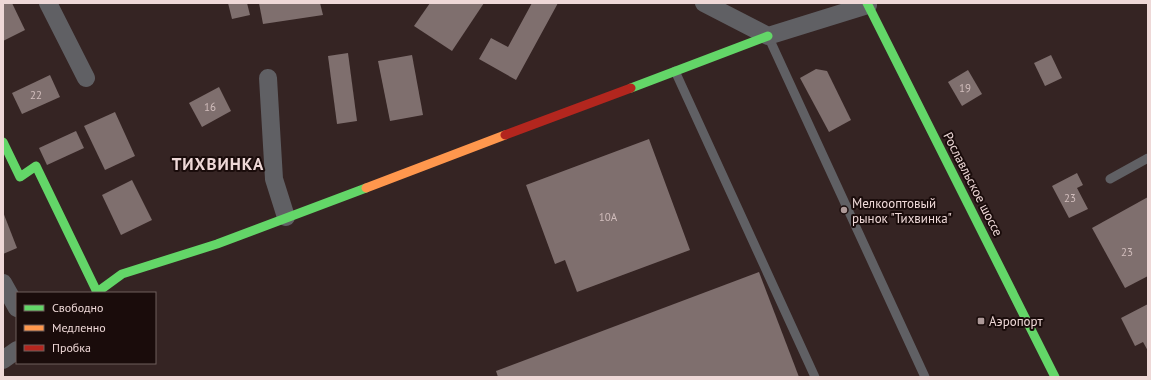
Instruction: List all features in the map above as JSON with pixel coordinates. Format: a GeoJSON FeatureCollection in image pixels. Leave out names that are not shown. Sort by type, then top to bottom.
{"type":"FeatureCollection","features":[{"type":"Feature","properties":{"kind":"street"},"geometry":{"type":"LineString","coordinates":[[48,3],[86,78]]}},
{"type":"Feature","properties":{"kind":"street"},"geometry":{"type":"LineString","coordinates":[[706,4],[768,36]]}},
{"type":"Feature","properties":{"kind":"street"},"geometry":{"type":"LineString","coordinates":[[3,142],[20,177],[36,166],[96,292],[122,274],[217,244],[768,36],[867,4]]}},
{"type":"Feature","properties":{"kind":"street","name":"Рославльское шоссе"},"geometry":{"type":"LineString","coordinates":[[867,4],[1055,377]]}},
{"type":"Feature","properties":{"kind":"street"},"geometry":{"type":"LineString","coordinates":[[268,78],[274,179],[286,217]]}},
{"type":"Feature","properties":{"kind":"street"},"geometry":{"type":"LineString","coordinates":[[3,284],[16,306]]}},
{"type":"Feature","properties":{"kind":"street"},"geometry":{"type":"LineString","coordinates":[[3,360],[16,351]]}},
{"type":"Feature","properties":{"kind":"lane"},"geometry":{"type":"LineString","coordinates":[[768,36],[925,377]]}},
{"type":"Feature","properties":{"kind":"lane"},"geometry":{"type":"LineString","coordinates":[[675,71],[815,377]]}},
{"type":"Feature","properties":{"kind":"lane"},"geometry":{"type":"LineString","coordinates":[[1110,179],[1148,158]]}},
{"type":"Feature","properties":{"kind":"building"},"geometry":{"type":"Polygon","coordinates":[[[3,3],[12,3],[25,30],[3,41],[3,3]]]}},
{"type":"Feature","properties":{"kind":"building"},"geometry":{"type":"Polygon","coordinates":[[[228,3],[247,3],[250,15],[232,19],[228,3]]]}},
{"type":"Feature","properties":{"kind":"building"},"geometry":{"type":"Polygon","coordinates":[[[259,3],[320,3],[323,15],[263,24],[259,3]]]}},
{"type":"Feature","properties":{"kind":"building"},"geometry":{"type":"Polygon","coordinates":[[[430,3],[484,3],[452,51],[414,26],[430,3]]]}},
{"type":"Feature","properties":{"kind":"building"},"geometry":{"type":"Polygon","coordinates":[[[532,3],[558,3],[516,80],[479,59],[491,38],[508,47],[532,3]]]}},
{"type":"Feature","properties":{"kind":"building"},"geometry":{"type":"Polygon","coordinates":[[[348,53],[357,121],[337,124],[328,56],[348,53]]]}},
{"type":"Feature","properties":{"kind":"building"},"geometry":{"type":"Polygon","coordinates":[[[412,55],[423,115],[390,121],[378,61],[412,55]]]}},
{"type":"Feature","properties":{"kind":"building"},"geometry":{"type":"Polygon","coordinates":[[[1051,55],[1062,78],[1045,86],[1034,63],[1051,55]]]}},
{"type":"Feature","properties":{"kind":"building"},"geometry":{"type":"Polygon","coordinates":[[[816,69],[827,71],[851,120],[829,132],[800,78],[816,69]]]}},
{"type":"Feature","properties":{"kind":"building"},"geometry":{"type":"Polygon","coordinates":[[[968,70],[982,94],[962,106],[948,82],[968,70]]]}},
{"type":"Feature","properties":{"kind":"building"},"geometry":{"type":"Polygon","coordinates":[[[50,75],[60,97],[22,114],[12,93],[50,75]]]}},
{"type":"Feature","properties":{"kind":"building"},"geometry":{"type":"Polygon","coordinates":[[[219,87],[231,111],[202,127],[189,103],[219,87]]]}},
{"type":"Feature","properties":{"kind":"building"},"geometry":{"type":"Polygon","coordinates":[[[115,112],[135,156],[105,170],[84,126],[115,112]]]}},
{"type":"Feature","properties":{"kind":"building"},"geometry":{"type":"Polygon","coordinates":[[[76,131],[84,148],[47,165],[39,148],[76,131]]]}},
{"type":"Feature","properties":{"kind":"building"},"geometry":{"type":"Polygon","coordinates":[[[649,139],[690,250],[577,292],[565,260],[555,264],[526,185],[649,139]]]}},
{"type":"Feature","properties":{"kind":"building"},"geometry":{"type":"Polygon","coordinates":[[[1077,173],[1083,185],[1077,188],[1088,209],[1069,218],[1052,186],[1077,173]]]}},
{"type":"Feature","properties":{"kind":"building"},"geometry":{"type":"Polygon","coordinates":[[[132,180],[152,220],[121,235],[102,195],[132,180]]]}},
{"type":"Feature","properties":{"kind":"building"},"geometry":{"type":"Polygon","coordinates":[[[1148,197],[1148,276],[1125,288],[1092,228],[1148,197]]]}},
{"type":"Feature","properties":{"kind":"building"},"geometry":{"type":"Polygon","coordinates":[[[3,212],[17,248],[3,254],[3,212]]]}},
{"type":"Feature","properties":{"kind":"building"},"geometry":{"type":"Polygon","coordinates":[[[759,272],[799,377],[498,377],[496,371],[759,272]]]}},
{"type":"Feature","properties":{"kind":"building"},"geometry":{"type":"Polygon","coordinates":[[[1148,304],[1148,351],[1143,342],[1135,346],[1121,318],[1148,304]]]}},
{"type":"Feature","properties":{"kind":"traffic: fast"},"geometry":{"type":"LineString","coordinates":[[867,3],[1055,377]]}},
{"type":"Feature","properties":{"kind":"traffic: fast"},"geometry":{"type":"LineString","coordinates":[[631,88],[768,36]]}},
{"type":"Feature","properties":{"kind":"traffic: fast"},"geometry":{"type":"LineString","coordinates":[[3,142],[20,177],[36,166],[97,292]]}},
{"type":"Feature","properties":{"kind":"traffic: fast"},"geometry":{"type":"LineString","coordinates":[[97,292],[122,274],[217,244],[366,188]]}},
{"type":"Feature","properties":{"kind":"traffic: slow"},"geometry":{"type":"LineString","coordinates":[[366,188],[505,135]]}},
{"type":"Feature","properties":{"kind":"traffic: jam"},"geometry":{"type":"LineString","coordinates":[[505,135],[631,88]]}},
{"type":"Feature","properties":{"kind":"place","name":"Мелкооптовый рынок \"Тихвинка\""},"geometry":{"type":"Point","coordinates":[844,210]}},
{"type":"Feature","properties":{"kind":"place","name":"Аэропорт"},"geometry":{"type":"Point","coordinates":[981,321]}},
{"type":"Feature","properties":{"kind":"district","name":"ТИХВИНКА"},"geometry":{"type":"Point","coordinates":[218,164]}}]}
